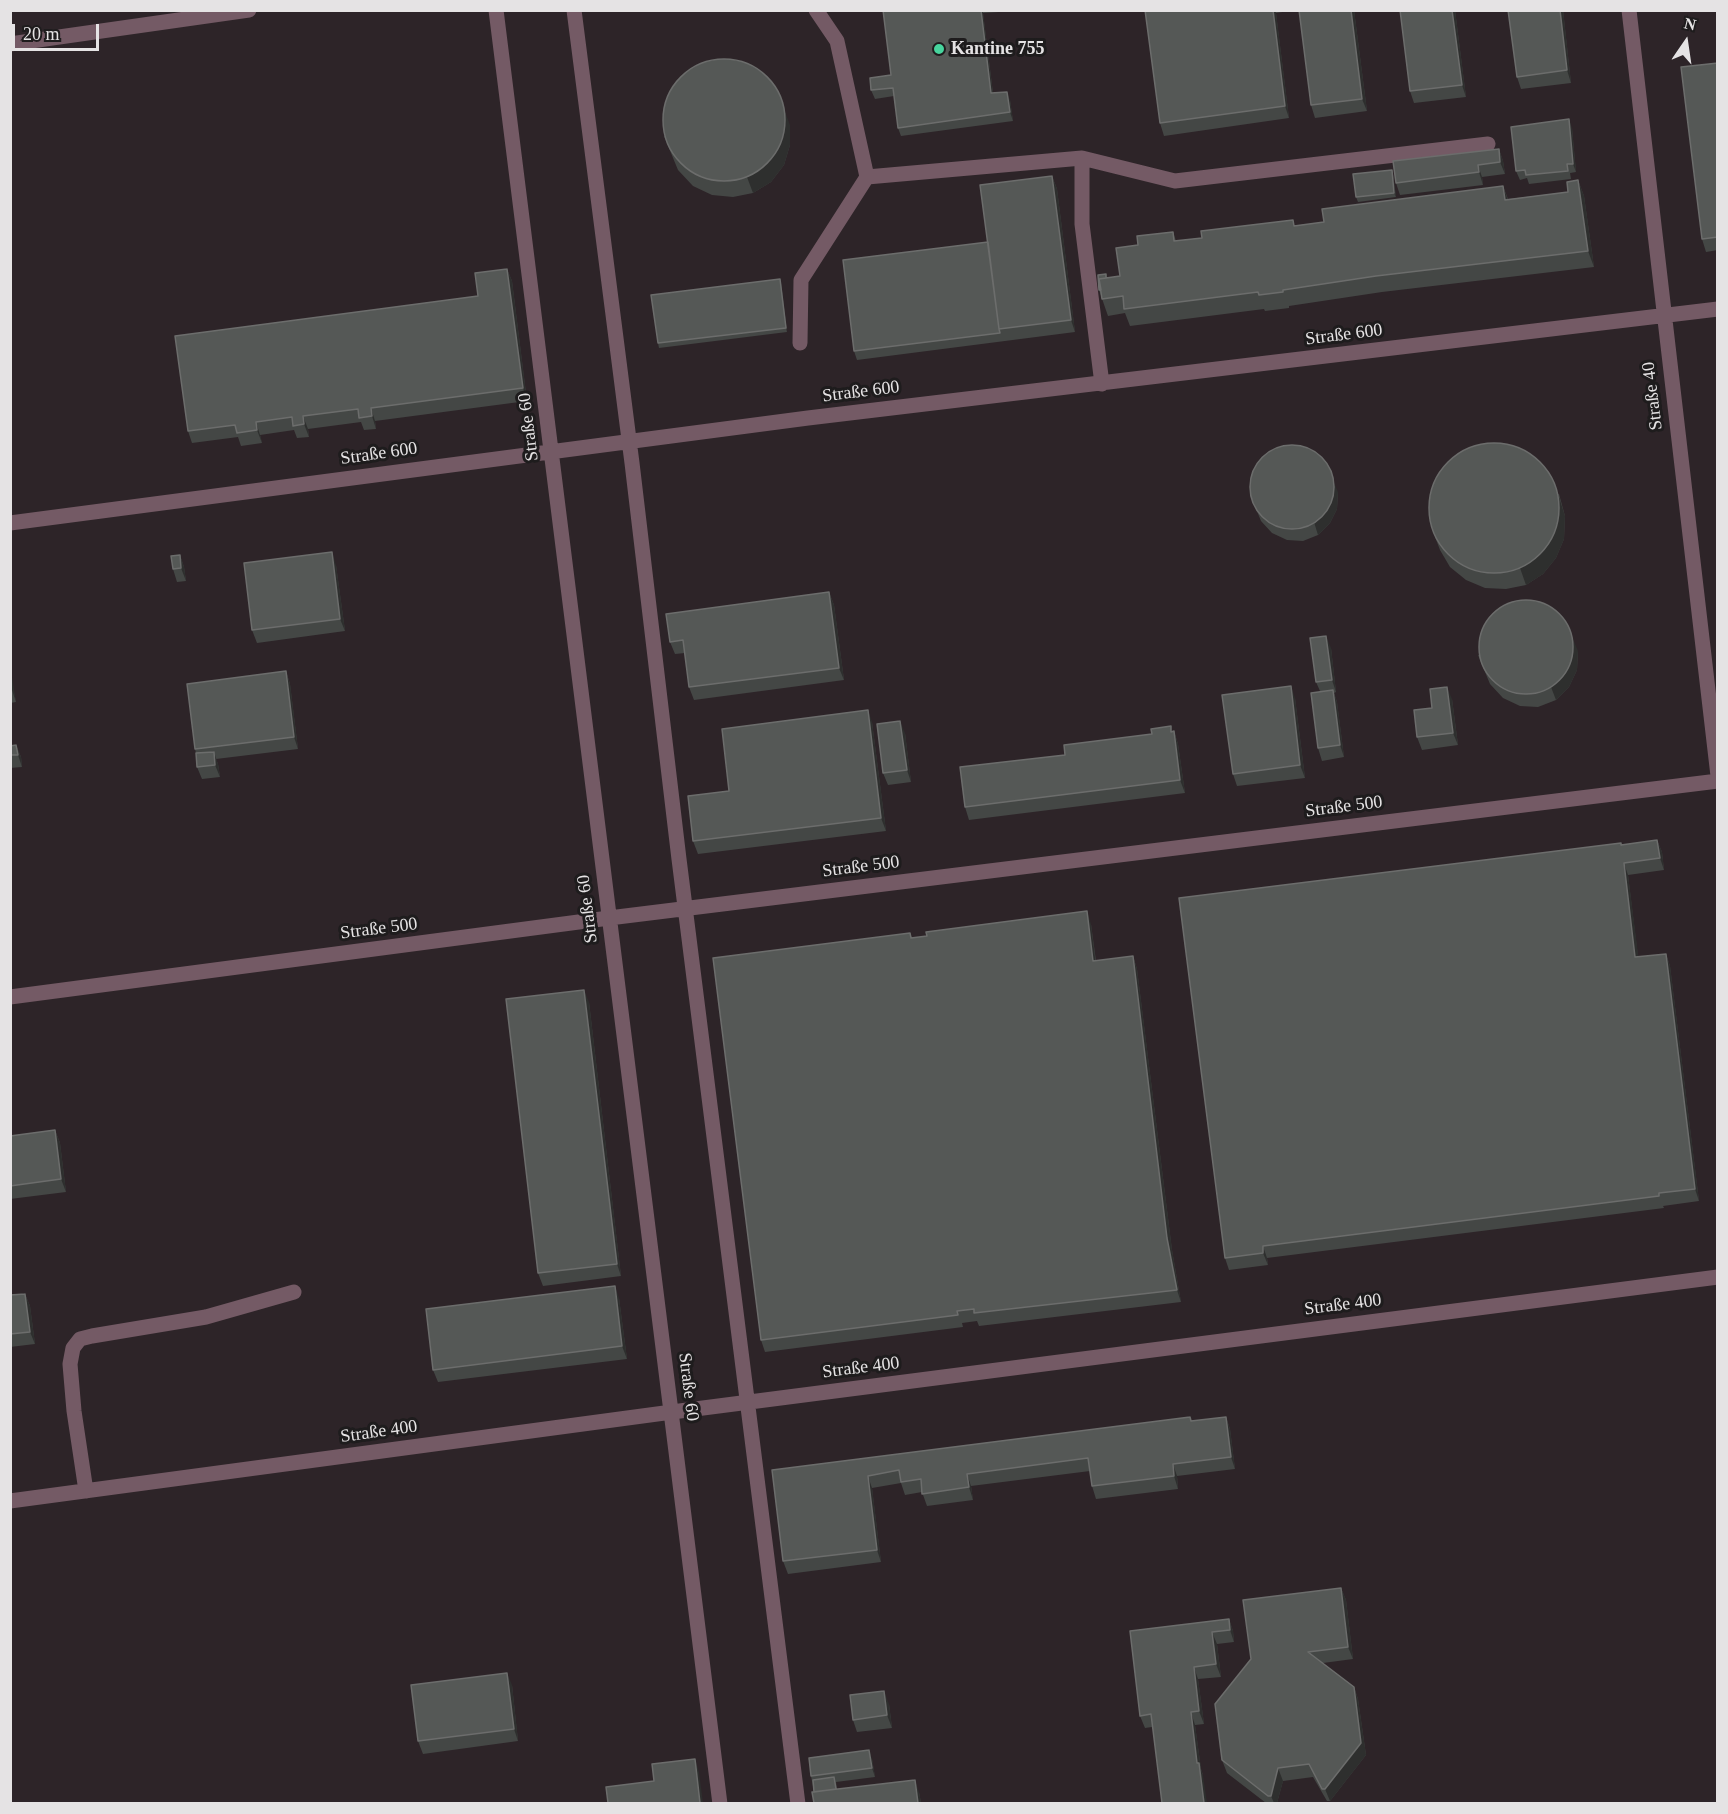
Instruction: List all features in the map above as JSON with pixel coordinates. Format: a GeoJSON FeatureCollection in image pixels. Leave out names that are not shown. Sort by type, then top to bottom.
{"type":"FeatureCollection","features":[{"type":"Feature","properties":{"kind":"street"},"geometry":{"type":"LineString","coordinates":[[10,44],[249,10]]}},
{"type":"Feature","properties":{"kind":"street","name":"Straße 60"},"geometry":{"type":"LineString","coordinates":[[496,10],[720,1803]]}},
{"type":"Feature","properties":{"kind":"street"},"geometry":{"type":"LineString","coordinates":[[574,10],[798,1803]]}},
{"type":"Feature","properties":{"kind":"street"},"geometry":{"type":"LineString","coordinates":[[800,343],[801,280],[867,177],[837,41],[816,10]]}},
{"type":"Feature","properties":{"kind":"street","name":"Straße 40"},"geometry":{"type":"LineString","coordinates":[[1629,10],[1718,778]]}},
{"type":"Feature","properties":{"kind":"street"},"geometry":{"type":"LineString","coordinates":[[867,177],[1082,159],[1175,181],[1488,144]]}},
{"type":"Feature","properties":{"kind":"street"},"geometry":{"type":"LineString","coordinates":[[1082,159],[1082,224],[1102,384]]}},
{"type":"Feature","properties":{"kind":"street","name":"Straße 600"},"geometry":{"type":"LineString","coordinates":[[10,523],[552,450],[1718,309]]}},
{"type":"Feature","properties":{"kind":"street","name":"Straße 500"},"geometry":{"type":"LineString","coordinates":[[10,997],[609,918],[1718,778]]}},
{"type":"Feature","properties":{"kind":"street","name":"Straße 400"},"geometry":{"type":"LineString","coordinates":[[10,1501],[747,1402],[1718,1277]]}},
{"type":"Feature","properties":{"kind":"street"},"geometry":{"type":"LineString","coordinates":[[87,1491],[74,1411],[70,1364],[73,1348],[80,1340],[206,1317],[294,1292]]}},
{"type":"Feature","properties":{"kind":"shaded area"},"geometry":{"type":"Polygon","coordinates":[[[11,11],[1717,11],[1717,1803],[11,1803],[11,11]]]}},
{"type":"Feature","properties":{"kind":"building","name":"Kantine 755"},"geometry":{"type":"Polygon","coordinates":[[[883,10],[981,10],[991,93],[1007,92],[1010,112],[898,128],[893,88],[871,90],[870,78],[891,75],[883,10]]]}},
{"type":"Feature","properties":{"kind":"building"},"geometry":{"type":"Polygon","coordinates":[[[1145,10],[1273,10],[1285,106],[1160,123],[1145,10]]]}},
{"type":"Feature","properties":{"kind":"building"},"geometry":{"type":"Polygon","coordinates":[[[1299,10],[1351,10],[1362,99],[1311,105],[1299,10]]]}},
{"type":"Feature","properties":{"kind":"building"},"geometry":{"type":"Polygon","coordinates":[[[1400,10],[1452,10],[1462,85],[1410,91],[1400,10]]]}},
{"type":"Feature","properties":{"kind":"building"},"geometry":{"type":"Polygon","coordinates":[[[1508,10],[1560,10],[1567,70],[1517,77],[1508,10]]]}},
{"type":"Feature","properties":{"kind":"building"},"geometry":{"type":"Polygon","coordinates":[[[724,59],[747,64],[767,77],[780,97],[785,120],[780,143],[767,163],[747,176],[724,181],[701,176],[681,163],[668,143],[663,120],[668,97],[681,77],[701,64],[724,59]]]}},
{"type":"Feature","properties":{"kind":"building"},"geometry":{"type":"Polygon","coordinates":[[[1718,63],[1718,237],[1702,239],[1681,67],[1718,63]]]}},
{"type":"Feature","properties":{"kind":"building"},"geometry":{"type":"Polygon","coordinates":[[[1569,119],[1573,164],[1567,164],[1568,171],[1526,175],[1525,170],[1516,171],[1511,127],[1569,119]]]}},
{"type":"Feature","properties":{"kind":"building"},"geometry":{"type":"Polygon","coordinates":[[[1499,149],[1500,162],[1478,165],[1479,172],[1396,183],[1393,161],[1499,149]]]}},
{"type":"Feature","properties":{"kind":"building"},"geometry":{"type":"Polygon","coordinates":[[[1392,170],[1394,193],[1356,197],[1353,174],[1392,170]]]}},
{"type":"Feature","properties":{"kind":"building"},"geometry":{"type":"Polygon","coordinates":[[[1052,176],[1071,320],[999,329],[980,185],[1052,176]]]}},
{"type":"Feature","properties":{"kind":"building"},"geometry":{"type":"Polygon","coordinates":[[[1578,180],[1588,251],[1376,276],[1259,295],[1258,292],[1124,309],[1123,296],[1102,299],[1099,279],[1120,276],[1116,248],[1138,245],[1137,236],[1173,232],[1174,241],[1202,238],[1201,231],[1293,220],[1294,226],[1324,222],[1322,209],[1503,186],[1505,200],[1568,192],[1567,182],[1578,180]]]}},
{"type":"Feature","properties":{"kind":"building"},"geometry":{"type":"Polygon","coordinates":[[[988,242],[1000,333],[854,351],[843,260],[988,242]]]}},
{"type":"Feature","properties":{"kind":"building"},"geometry":{"type":"Polygon","coordinates":[[[507,269],[523,388],[371,408],[372,416],[359,418],[358,409],[303,416],[304,424],[293,426],[292,417],[256,422],[257,430],[237,433],[235,425],[188,431],[175,336],[478,296],[475,273],[507,269]]]}},
{"type":"Feature","properties":{"kind":"building"},"geometry":{"type":"Polygon","coordinates":[[[1106,274],[1106,278],[1099,279],[1101,290],[1099,290],[1098,275],[1106,274]]]}},
{"type":"Feature","properties":{"kind":"building"},"geometry":{"type":"Polygon","coordinates":[[[780,279],[786,328],[658,343],[651,295],[780,279]]]}},
{"type":"Feature","properties":{"kind":"building"},"geometry":{"type":"Polygon","coordinates":[[[1494,443],[1519,448],[1540,462],[1554,483],[1559,508],[1554,533],[1540,554],[1519,568],[1494,573],[1469,568],[1448,554],[1434,533],[1429,508],[1434,483],[1448,462],[1469,448],[1494,443]]]}},
{"type":"Feature","properties":{"kind":"building"},"geometry":{"type":"Polygon","coordinates":[[[1292,445],[1315,452],[1327,464],[1334,487],[1327,510],[1315,522],[1292,529],[1269,522],[1257,510],[1250,487],[1257,464],[1269,452],[1292,445]]]}},
{"type":"Feature","properties":{"kind":"building"},"geometry":{"type":"Polygon","coordinates":[[[332,552],[340,619],[252,630],[244,563],[332,552]]]}},
{"type":"Feature","properties":{"kind":"building"},"geometry":{"type":"Polygon","coordinates":[[[180,555],[181,568],[173,569],[171,556],[180,555]]]}},
{"type":"Feature","properties":{"kind":"building"},"geometry":{"type":"Polygon","coordinates":[[[829,592],[839,668],[689,687],[683,640],[670,642],[666,614],[829,592]]]}},
{"type":"Feature","properties":{"kind":"building"},"geometry":{"type":"Polygon","coordinates":[[[1526,600],[1544,603],[1559,614],[1570,629],[1573,647],[1570,665],[1559,680],[1544,691],[1526,694],[1508,691],[1493,680],[1482,665],[1479,647],[1482,629],[1493,614],[1508,603],[1526,600]]]}},
{"type":"Feature","properties":{"kind":"building"},"geometry":{"type":"Polygon","coordinates":[[[1326,636],[1332,680],[1316,682],[1310,638],[1326,636]]]}},
{"type":"Feature","properties":{"kind":"building"},"geometry":{"type":"Polygon","coordinates":[[[286,671],[294,737],[195,749],[187,684],[286,671]]]}},
{"type":"Feature","properties":{"kind":"building"},"geometry":{"type":"Polygon","coordinates":[[[1291,686],[1300,765],[1233,774],[1222,695],[1291,686]]]}},
{"type":"Feature","properties":{"kind":"building"},"geometry":{"type":"Polygon","coordinates":[[[1447,687],[1453,733],[1417,737],[1414,710],[1432,708],[1430,689],[1447,687]]]}},
{"type":"Feature","properties":{"kind":"building"},"geometry":{"type":"Polygon","coordinates":[[[1333,690],[1340,745],[1318,748],[1311,693],[1333,690]]]}},
{"type":"Feature","properties":{"kind":"building"},"geometry":{"type":"Polygon","coordinates":[[[868,710],[881,818],[693,841],[688,796],[729,791],[722,729],[868,710]]]}},
{"type":"Feature","properties":{"kind":"building"},"geometry":{"type":"Polygon","coordinates":[[[900,721],[907,770],[883,773],[877,724],[900,721]]]}},
{"type":"Feature","properties":{"kind":"building"},"geometry":{"type":"Polygon","coordinates":[[[1171,726],[1171,732],[1174,731],[1180,780],[965,807],[960,767],[1065,755],[1064,745],[1152,734],[1151,729],[1171,726]]]}},
{"type":"Feature","properties":{"kind":"building"},"geometry":{"type":"Polygon","coordinates":[[[16,745],[18,755],[10,755],[10,746],[16,745]]]}},
{"type":"Feature","properties":{"kind":"building"},"geometry":{"type":"Polygon","coordinates":[[[214,752],[215,765],[197,767],[196,753],[214,752]]]}},
{"type":"Feature","properties":{"kind":"building"},"geometry":{"type":"Polygon","coordinates":[[[1657,840],[1660,858],[1624,863],[1635,957],[1666,954],[1695,1189],[1659,1193],[1659,1196],[1263,1246],[1263,1253],[1225,1258],[1179,898],[1657,840]]]}},
{"type":"Feature","properties":{"kind":"building"},"geometry":{"type":"Polygon","coordinates":[[[1087,911],[1093,961],[1133,956],[1167,1238],[1177,1290],[974,1313],[974,1309],[957,1311],[958,1315],[761,1340],[713,958],[910,933],[911,938],[927,936],[926,932],[1087,911]]]}},
{"type":"Feature","properties":{"kind":"building"},"geometry":{"type":"Polygon","coordinates":[[[584,990],[617,1264],[538,1273],[506,999],[584,990]]]}},
{"type":"Feature","properties":{"kind":"building"},"geometry":{"type":"Polygon","coordinates":[[[55,1130],[61,1179],[10,1186],[10,1136],[55,1130]]]}},
{"type":"Feature","properties":{"kind":"building"},"geometry":{"type":"Polygon","coordinates":[[[615,1286],[622,1346],[433,1370],[426,1309],[615,1286]]]}},
{"type":"Feature","properties":{"kind":"building"},"geometry":{"type":"Polygon","coordinates":[[[25,1294],[30,1332],[10,1334],[10,1295],[25,1294]]]}},
{"type":"Feature","properties":{"kind":"building"},"geometry":{"type":"Polygon","coordinates":[[[1190,1417],[1191,1421],[1226,1417],[1231,1457],[1173,1464],[1174,1476],[1092,1486],[1088,1458],[967,1474],[969,1487],[922,1494],[921,1479],[901,1482],[899,1470],[868,1476],[877,1550],[783,1561],[772,1470],[1190,1417]]]}},
{"type":"Feature","properties":{"kind":"building"},"geometry":{"type":"Polygon","coordinates":[[[1341,1588],[1348,1647],[1308,1652],[1354,1687],[1361,1743],[1325,1789],[1322,1789],[1309,1764],[1278,1768],[1271,1796],[1268,1796],[1222,1760],[1215,1704],[1251,1659],[1243,1600],[1341,1588]]]}},
{"type":"Feature","properties":{"kind":"building"},"geometry":{"type":"Polygon","coordinates":[[[1229,1619],[1230,1630],[1212,1632],[1216,1664],[1194,1667],[1199,1711],[1191,1712],[1204,1803],[1162,1803],[1151,1714],[1140,1716],[1130,1631],[1229,1619]]]}},
{"type":"Feature","properties":{"kind":"building"},"geometry":{"type":"Polygon","coordinates":[[[507,1673],[514,1729],[418,1741],[411,1685],[507,1673]]]}},
{"type":"Feature","properties":{"kind":"building"},"geometry":{"type":"Polygon","coordinates":[[[884,1691],[887,1715],[853,1720],[850,1695],[884,1691]]]}},
{"type":"Feature","properties":{"kind":"building"},"geometry":{"type":"Polygon","coordinates":[[[869,1750],[872,1768],[811,1776],[809,1758],[869,1750]]]}},
{"type":"Feature","properties":{"kind":"building"},"geometry":{"type":"Polygon","coordinates":[[[695,1759],[700,1803],[608,1803],[606,1787],[654,1781],[652,1764],[695,1759]]]}},
{"type":"Feature","properties":{"kind":"building"},"geometry":{"type":"Polygon","coordinates":[[[834,1777],[836,1789],[814,1792],[813,1780],[834,1777]]]}},
{"type":"Feature","properties":{"kind":"building"},"geometry":{"type":"Polygon","coordinates":[[[915,1780],[918,1803],[814,1803],[812,1792],[915,1780]]]}},
{"type":"Feature","properties":{"kind":"place","name":"Kantine 755"},"geometry":{"type":"Point","coordinates":[939,49]}}]}
